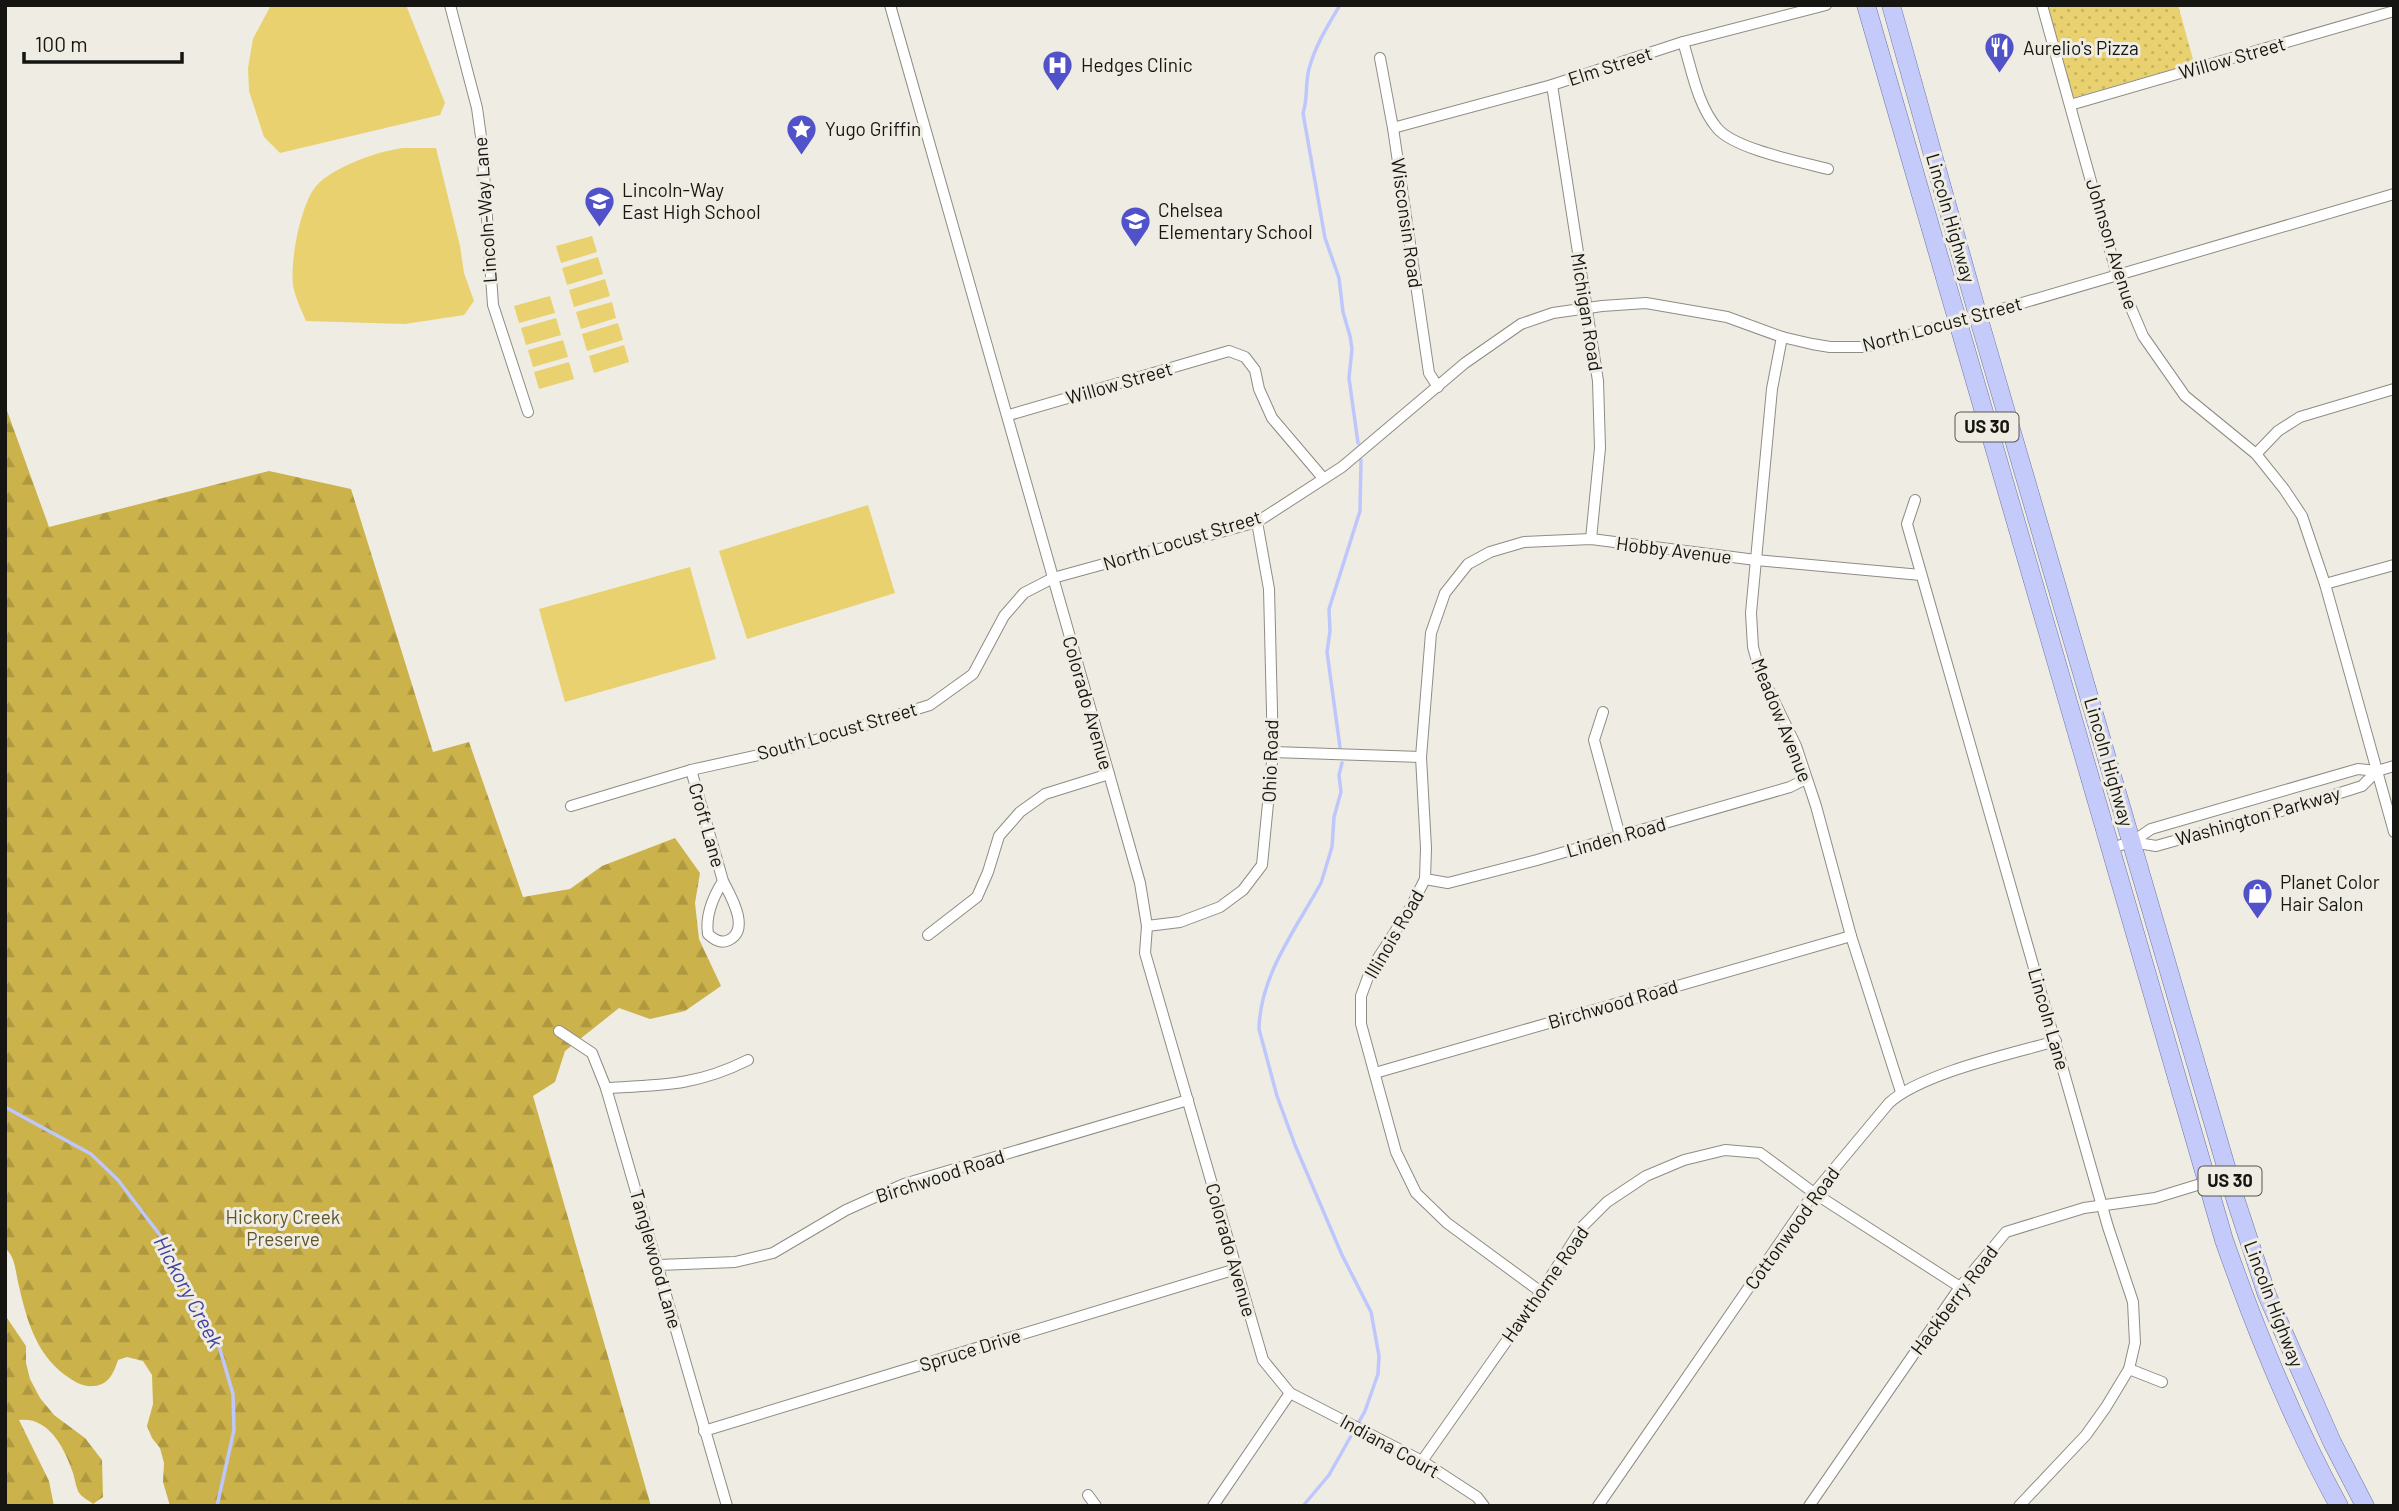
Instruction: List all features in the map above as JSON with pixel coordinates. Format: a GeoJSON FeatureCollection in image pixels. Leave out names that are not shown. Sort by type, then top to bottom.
{"type":"FeatureCollection","features":[{"type":"Feature","properties":{"kind":"main road","name":"Lincoln Highway"},"geometry":{"type":"LineString","coordinates":[[1866,5],[2207,1182],[2247,1306],[2297,1423],[2339,1506]]}},
{"type":"Feature","properties":{"kind":"main road","name":"Lincoln Highway"},"geometry":{"type":"LineString","coordinates":[[1891,5],[1978,316],[2209,1109],[2267,1295],[2332,1442],[2365,1506]]}},
{"type":"Feature","properties":{"kind":"street","name":"Lincoln-Way Lane"},"geometry":{"type":"LineString","coordinates":[[450,5],[477,108],[493,305],[528,412]]}},
{"type":"Feature","properties":{"kind":"street","name":"Colorado Avenue"},"geometry":{"type":"LineString","coordinates":[[890,5],[1009,415],[1140,883],[1147,926],[1145,953],[1236,1269],[1263,1360],[1290,1393]]}},
{"type":"Feature","properties":{"kind":"street","name":"Elm Street"},"geometry":{"type":"LineString","coordinates":[[1394,128],[1552,85],[1684,42],[1826,5]]}},
{"type":"Feature","properties":{"kind":"street","name":"Johnson Avenue"},"geometry":{"type":"LineString","coordinates":[[2042,5],[2117,275],[2143,336],[2185,396],[2256,454],[2302,516],[2325,584],[2394,832]]}},
{"type":"Feature","properties":{"kind":"street","name":"Willow Street"},"geometry":{"type":"LineString","coordinates":[[2070,105],[2394,11]]}},
{"type":"Feature","properties":{"kind":"street"},"geometry":{"type":"LineString","coordinates":[[1684,42],[1700,97],[1718,129],[1750,148],[1828,169]]}},
{"type":"Feature","properties":{"kind":"street","name":"Wisconsin Road"},"geometry":{"type":"LineString","coordinates":[[1380,58],[1394,128],[1429,373],[1438,387]]}},
{"type":"Feature","properties":{"kind":"street","name":"Michigan Road"},"geometry":{"type":"LineString","coordinates":[[1552,85],[1597,371],[1601,427],[1591,540]]}},
{"type":"Feature","properties":{"kind":"street","name":"North Locust Street"},"geometry":{"type":"LineString","coordinates":[[1053,578],[1257,522],[1342,467],[1465,363],[1521,324],[1553,313],[1633,303],[1665,306],[1727,317],[1782,337],[1829,347],[1866,347],[2394,194]]}},
{"type":"Feature","properties":{"kind":"street","name":"Meadow Avenue"},"geometry":{"type":"LineString","coordinates":[[1782,337],[1772,389],[1756,560],[1751,614],[1753,647],[1760,672],[1796,746],[1816,806],[1851,936],[1902,1092]]}},
{"type":"Feature","properties":{"kind":"street","name":"Willow Street"},"geometry":{"type":"LineString","coordinates":[[1009,415],[1229,352],[1245,358],[1255,370],[1259,389],[1272,418],[1323,478]]}},
{"type":"Feature","properties":{"kind":"street"},"geometry":{"type":"LineString","coordinates":[[2256,454],[2278,431],[2300,417],[2394,389]]}},
{"type":"Feature","properties":{"kind":"street","name":"Lincoln Lane"},"geometry":{"type":"LineString","coordinates":[[1915,500],[1908,524],[2101,1205],[2133,1302],[2135,1343],[2129,1369],[2086,1435],[2020,1506]]}},
{"type":"Feature","properties":{"kind":"street","name":"Ohio Road"},"geometry":{"type":"LineString","coordinates":[[1147,926],[1180,922],[1220,907],[1243,890],[1262,865],[1273,752],[1269,589],[1257,522]]}},
{"type":"Feature","properties":{"kind":"street","name":"Hobby Avenue"},"geometry":{"type":"LineString","coordinates":[[1445,593],[1468,564],[1490,552],[1524,542],[1591,540],[1756,560],[1922,575]]}},
{"type":"Feature","properties":{"kind":"street"},"geometry":{"type":"LineString","coordinates":[[2325,584],[2394,565]]}},
{"type":"Feature","properties":{"kind":"street","name":"South Locust Street"},"geometry":{"type":"LineString","coordinates":[[571,806],[691,769],[790,748],[930,705],[973,674],[1003,616],[1024,593],[1053,578]]}},
{"type":"Feature","properties":{"kind":"street","name":"Illinois Road"},"geometry":{"type":"LineString","coordinates":[[1445,593],[1431,634],[1421,757],[1425,879],[1411,907],[1371,969],[1361,996],[1361,1024],[1396,1152],[1416,1193],[1447,1223],[1541,1292]]}},
{"type":"Feature","properties":{"kind":"street"},"geometry":{"type":"LineString","coordinates":[[1603,712],[1594,740],[1620,836]]}},
{"type":"Feature","properties":{"kind":"street"},"geometry":{"type":"LineString","coordinates":[[1273,752],[1421,757]]}},
{"type":"Feature","properties":{"kind":"street","name":"Washington Parkway"},"geometry":{"type":"LineString","coordinates":[[2110,848],[2132,842],[2151,829],[2358,769],[2377,771],[2394,766]]}},
{"type":"Feature","properties":{"kind":"street","name":"Croft Lane"},"geometry":{"type":"LineString","coordinates":[[691,769],[723,881],[737,912],[738,928],[735,936],[720,942],[708,934],[707,924],[714,895],[723,881]]}},
{"type":"Feature","properties":{"kind":"street","name":"Washington Parkway"},"geometry":{"type":"LineString","coordinates":[[2132,842],[2156,846],[2298,806],[2362,786],[2377,771]]}},
{"type":"Feature","properties":{"kind":"street"},"geometry":{"type":"LineString","coordinates":[[928,935],[976,897],[988,872],[999,836],[1020,812],[1045,794],[1109,774]]}},
{"type":"Feature","properties":{"kind":"street","name":"Linden Road"},"geometry":{"type":"LineString","coordinates":[[1425,879],[1448,883],[1790,787],[1805,779]]}},
{"type":"Feature","properties":{"kind":"street","name":"Birchwood Road"},"geometry":{"type":"LineString","coordinates":[[1375,1073],[1851,936]]}},
{"type":"Feature","properties":{"kind":"street","name":"Tanglewood Lane"},"geometry":{"type":"LineString","coordinates":[[559,1031],[592,1053],[606,1088],[727,1506]]}},
{"type":"Feature","properties":{"kind":"street","name":"Cottonwood Road"},"geometry":{"type":"LineString","coordinates":[[1598,1506],[1814,1193],[1889,1103],[1902,1092],[1974,1064],[2056,1041]]}},
{"type":"Feature","properties":{"kind":"street"},"geometry":{"type":"LineString","coordinates":[[606,1088],[684,1083],[720,1074],[748,1060]]}},
{"type":"Feature","properties":{"kind":"street","name":"Birchwood Road"},"geometry":{"type":"LineString","coordinates":[[659,1265],[735,1262],[773,1254],[846,1210],[904,1184],[1188,1100]]}},
{"type":"Feature","properties":{"kind":"street","name":"Hawthorne Road"},"geometry":{"type":"LineString","coordinates":[[1422,1461],[1541,1292],[1583,1226],[1607,1202],[1646,1176],[1684,1160],[1725,1150],[1760,1153],[1814,1193],[1961,1287]]}},
{"type":"Feature","properties":{"kind":"street","name":"Hackberry Road"},"geometry":{"type":"LineString","coordinates":[[1809,1506],[1961,1287],[2006,1231],[2101,1205],[2155,1198],[2207,1182]]}},
{"type":"Feature","properties":{"kind":"street","name":"Spruce Drive"},"geometry":{"type":"LineString","coordinates":[[705,1431],[1236,1269]]}},
{"type":"Feature","properties":{"kind":"street"},"geometry":{"type":"LineString","coordinates":[[2129,1369],[2162,1382]]}},
{"type":"Feature","properties":{"kind":"street"},"geometry":{"type":"LineString","coordinates":[[1213,1506],[1290,1393]]}},
{"type":"Feature","properties":{"kind":"street","name":"Indiana Court"},"geometry":{"type":"LineString","coordinates":[[1290,1393],[1422,1461],[1477,1497],[1484,1506]]}},
{"type":"Feature","properties":{"kind":"street"},"geometry":{"type":"LineString","coordinates":[[1088,1495],[1096,1506]]}},
{"type":"Feature","properties":{"kind":"shaded area"},"geometry":{"type":"Polygon","coordinates":[[[271,5],[406,5],[445,103],[440,115],[280,153],[264,137],[249,91],[248,68],[253,39],[271,5]]]}},
{"type":"Feature","properties":{"kind":"shaded area"},"geometry":{"type":"Polygon","coordinates":[[[2045,5],[2178,5],[2194,63],[2072,98],[2045,5]]]}},
{"type":"Feature","properties":{"kind":"shaded area"},"geometry":{"type":"Polygon","coordinates":[[[403,148],[436,148],[464,273],[474,301],[464,315],[405,324],[306,321],[295,294],[293,274],[298,231],[313,191],[319,183],[347,165],[403,148]]]}},
{"type":"Feature","properties":{"kind":"shaded area"},"geometry":{"type":"Polygon","coordinates":[[[592,236],[597,252],[561,263],[556,246],[592,236]]]}},
{"type":"Feature","properties":{"kind":"shaded area"},"geometry":{"type":"Polygon","coordinates":[[[598,257],[603,274],[567,285],[562,268],[598,257]]]}},
{"type":"Feature","properties":{"kind":"shaded area"},"geometry":{"type":"Polygon","coordinates":[[[605,279],[610,296],[574,307],[569,290],[605,279]]]}},
{"type":"Feature","properties":{"kind":"shaded area"},"geometry":{"type":"Polygon","coordinates":[[[550,296],[555,313],[519,323],[514,306],[550,296]]]}},
{"type":"Feature","properties":{"kind":"shaded area"},"geometry":{"type":"Polygon","coordinates":[[[612,302],[616,318],[581,329],[576,312],[612,302]]]}},
{"type":"Feature","properties":{"kind":"shaded area"},"geometry":{"type":"Polygon","coordinates":[[[556,318],[561,335],[526,345],[521,328],[556,318]]]}},
{"type":"Feature","properties":{"kind":"shaded area"},"geometry":{"type":"Polygon","coordinates":[[[618,323],[623,340],[587,351],[582,334],[618,323]]]}},
{"type":"Feature","properties":{"kind":"shaded area"},"geometry":{"type":"Polygon","coordinates":[[[563,340],[568,357],[533,367],[528,350],[563,340]]]}},
{"type":"Feature","properties":{"kind":"shaded area"},"geometry":{"type":"Polygon","coordinates":[[[624,345],[629,362],[594,373],[589,356],[624,345]]]}},
{"type":"Feature","properties":{"kind":"shaded area"},"geometry":{"type":"Polygon","coordinates":[[[569,362],[574,379],[539,389],[534,372],[569,362]]]}},
{"type":"Feature","properties":{"kind":"shaded area"},"geometry":{"type":"Polygon","coordinates":[[[868,505],[895,593],[747,639],[719,551],[868,505]]]}},
{"type":"Feature","properties":{"kind":"shaded area"},"geometry":{"type":"Polygon","coordinates":[[[690,567],[716,659],[565,702],[539,609],[690,567]]]}},
{"type":"Feature","properties":{"kind":"green space","name":"Hickory Creek Preserve"},"geometry":{"type":"Polygon","coordinates":[[[5,405],[49,527],[269,471],[351,489],[433,752],[469,742],[523,897],[570,889],[602,866],[675,838],[700,873],[695,903],[699,939],[721,986],[685,1011],[650,1019],[619,1008],[565,1051],[555,1082],[533,1096],[651,1506],[170,1506],[163,1482],[164,1463],[160,1448],[147,1426],[153,1404],[152,1375],[143,1361],[127,1357],[118,1360],[113,1373],[104,1383],[86,1386],[65,1375],[39,1345],[24,1308],[13,1259],[5,1248],[5,405]]]}},
{"type":"Feature","properties":{"kind":"green space"},"geometry":{"type":"Polygon","coordinates":[[[5,1315],[26,1346],[30,1379],[40,1398],[54,1415],[85,1438],[102,1460],[103,1497],[93,1504],[79,1492],[70,1464],[54,1436],[39,1423],[19,1420],[49,1481],[54,1506],[5,1506],[5,1315]]]}},
{"type":"Feature","properties":{"kind":"waterway"},"geometry":{"type":"LineString","coordinates":[[1340,5],[1312,60],[1303,113],[1325,238],[1339,278],[1343,312],[1350,336],[1352,349],[1349,378],[1358,443]]}},
{"type":"Feature","properties":{"kind":"waterway"},"geometry":{"type":"LineString","coordinates":[[1340,747],[1327,652],[1329,609],[1360,511],[1361,460]]}},
{"type":"Feature","properties":{"kind":"waterway"},"geometry":{"type":"LineString","coordinates":[[1303,1506],[1329,1475],[1365,1411],[1378,1374],[1379,1356],[1371,1312],[1342,1255],[1295,1145],[1277,1096],[1259,1029],[1261,1009],[1272,971],[1321,883],[1332,847],[1334,817],[1341,792],[1339,775],[1342,763]]}},
{"type":"Feature","properties":{"kind":"waterway","name":"Hickory Creek"},"geometry":{"type":"LineString","coordinates":[[5,1107],[91,1154],[118,1180],[169,1247],[219,1346],[233,1394],[234,1430],[217,1506]]}},
{"type":"Feature","properties":{"kind":"place","name":"Aurelio's Pizza"},"geometry":{"type":"Point","coordinates":[2000,75]}},
{"type":"Feature","properties":{"kind":"place","name":"Hedges Clinic"},"geometry":{"type":"Point","coordinates":[1058,92]}},
{"type":"Feature","properties":{"kind":"place","name":"Yugo Griffin"},"geometry":{"type":"Point","coordinates":[802,156]}},
{"type":"Feature","properties":{"kind":"place","name":"Lincoln-Way East High School"},"geometry":{"type":"Point","coordinates":[599,228]}},
{"type":"Feature","properties":{"kind":"place","name":"Chelsea Elementary School"},"geometry":{"type":"Point","coordinates":[1135,248]}},
{"type":"Feature","properties":{"kind":"place","name":"Planet Color Hair Salon"},"geometry":{"type":"Point","coordinates":[2257,920]}}]}
